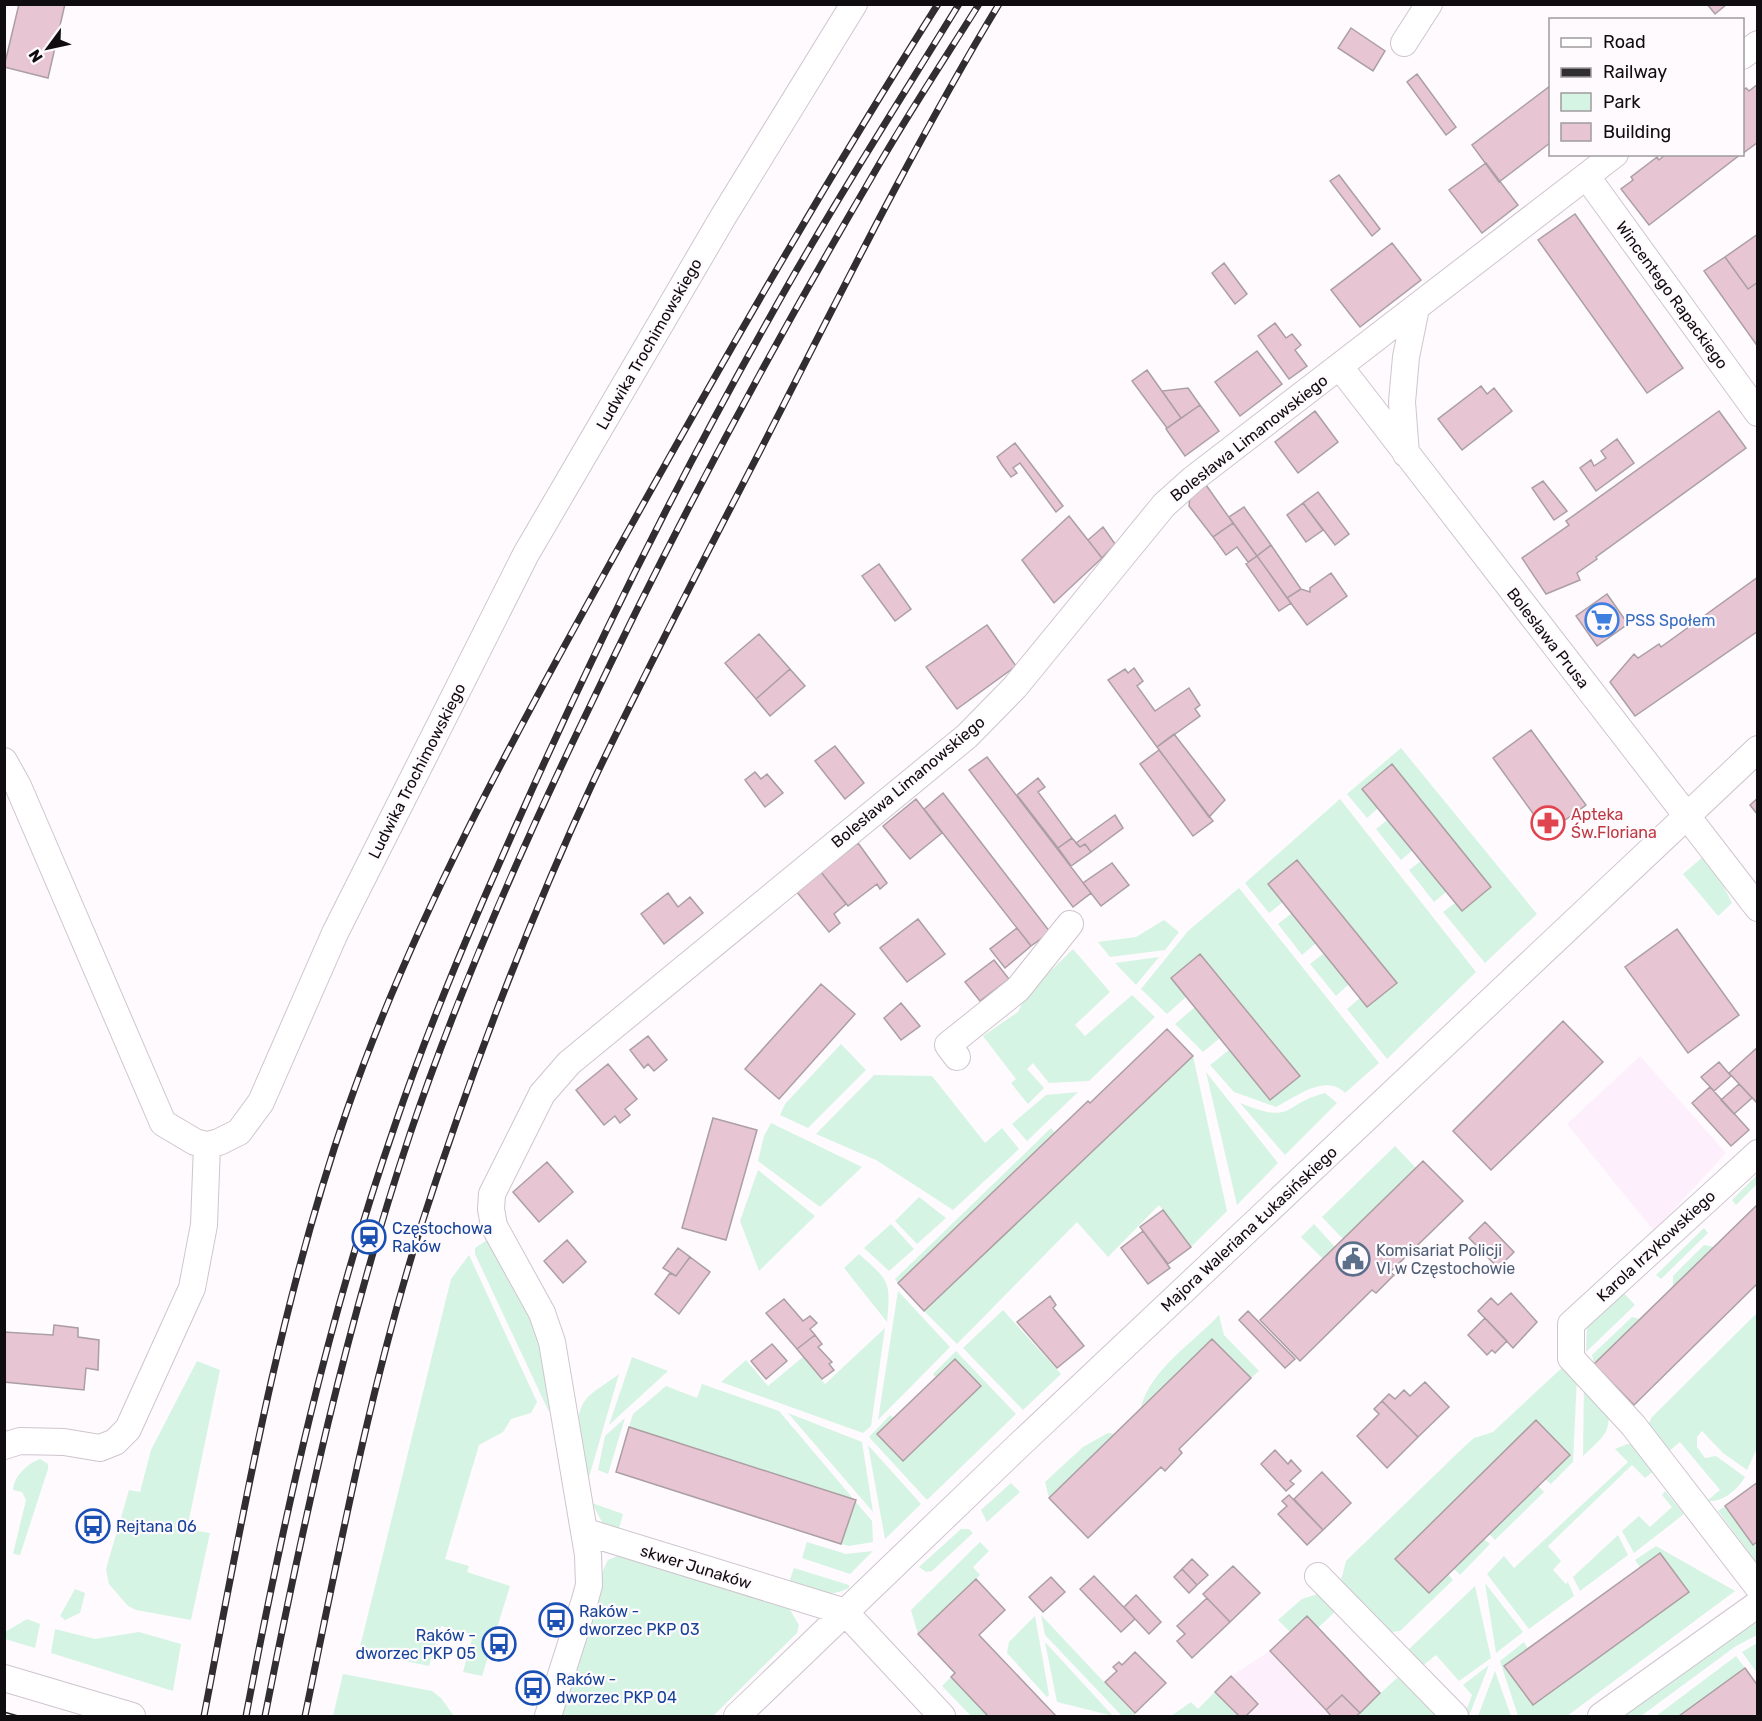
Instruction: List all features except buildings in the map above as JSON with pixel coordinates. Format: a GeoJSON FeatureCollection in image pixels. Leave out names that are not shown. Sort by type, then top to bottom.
{"type":"FeatureCollection","features":[{"type":"Feature","properties":{"kind":"street","name":"Ludwika Trochimowskiego"},"geometry":{"type":"LineString","coordinates":[[207,1145],[219,1143],[239,1132],[261,1102],[335,933],[526,554],[723,217],[854,4]]}},
{"type":"Feature","properties":{"kind":"street"},"geometry":{"type":"LineString","coordinates":[[1404,43],[1429,4]]}},
{"type":"Feature","properties":{"kind":"street"},"geometry":{"type":"LineString","coordinates":[[1744,55],[1758,44]]}},
{"type":"Feature","properties":{"kind":"street","name":"Bolesława Limanowskiego"},"geometry":{"type":"LineString","coordinates":[[586,1532],[552,1342],[542,1313],[494,1226],[491,1209],[492,1194],[542,1094],[569,1063],[967,736],[1015,687],[1164,505],[1193,479],[1613,156]]}},
{"type":"Feature","properties":{"kind":"street","name":"Wincentego Rapackiego"},"geometry":{"type":"LineString","coordinates":[[1587,177],[1758,413]]}},
{"type":"Feature","properties":{"kind":"street"},"geometry":{"type":"LineString","coordinates":[[1407,454],[1402,402],[1406,357],[1416,308]]}},
{"type":"Feature","properties":{"kind":"street","name":"Bolesława Prusa"},"geometry":{"type":"LineString","coordinates":[[1340,367],[1686,818],[1758,908]]}},
{"type":"Feature","properties":{"kind":"street","name":"Majora Waleriana Łukasińskiego"},"geometry":{"type":"LineString","coordinates":[[845,1612],[1758,749]]}},
{"type":"Feature","properties":{"kind":"street"},"geometry":{"type":"LineString","coordinates":[[4,761],[18,786],[163,1123],[195,1142],[207,1145],[204,1226],[192,1288],[128,1429],[115,1442],[100,1448],[64,1442],[20,1441],[4,1446]]}},
{"type":"Feature","properties":{"kind":"street"},"geometry":{"type":"LineString","coordinates":[[957,1057],[948,1045],[1018,989],[1070,924]]}},
{"type":"Feature","properties":{"kind":"street","name":"Karola Irzykowskiego"},"geometry":{"type":"LineString","coordinates":[[1758,1153],[1571,1324],[1571,1358],[1633,1425],[1758,1587]]}},
{"type":"Feature","properties":{"kind":"street"},"geometry":{"type":"LineString","coordinates":[[548,1716],[589,1586],[586,1532]]}},
{"type":"Feature","properties":{"kind":"street","name":"skwer Junaków"},"geometry":{"type":"LineString","coordinates":[[586,1532],[845,1612]]}},
{"type":"Feature","properties":{"kind":"street"},"geometry":{"type":"LineString","coordinates":[[1318,1576],[1455,1716]]}},
{"type":"Feature","properties":{"kind":"street"},"geometry":{"type":"LineString","coordinates":[[1601,1716],[1758,1604]]}},
{"type":"Feature","properties":{"kind":"street"},"geometry":{"type":"LineString","coordinates":[[737,1716],[845,1612],[942,1716]]}},
{"type":"Feature","properties":{"kind":"street"},"geometry":{"type":"LineString","coordinates":[[4,1678],[132,1716]]}},
{"type":"Feature","properties":{"kind":"shaded area"},"geometry":{"type":"Polygon","coordinates":[[[1640,1056],[1726,1153],[1654,1231],[1567,1124],[1640,1056]]]}},
{"type":"Feature","properties":{"kind":"shaded area"},"geometry":{"type":"Polygon","coordinates":[[[1307,1616],[1380,1693],[1356,1716],[1331,1716],[1329,1714],[1326,1716],[1236,1716],[1214,1692],[1231,1676],[1270,1651],[1307,1616]]]}},
{"type":"Feature","properties":{"kind":"green space"},"geometry":{"type":"Polygon","coordinates":[[[1401,748],[1537,914],[1485,963],[1443,912],[1455,903],[1462,911],[1491,887],[1392,765],[1362,788],[1378,808],[1367,818],[1347,794],[1401,748]]]}},
{"type":"Feature","properties":{"kind":"green space"},"geometry":{"type":"Polygon","coordinates":[[[1340,799],[1476,972],[1387,1059],[1347,1009],[1360,998],[1397,982],[1298,860],[1268,884],[1283,902],[1269,913],[1245,883],[1340,799]]]}},
{"type":"Feature","properties":{"kind":"green space"},"geometry":{"type":"Polygon","coordinates":[[[1387,820],[1413,850],[1401,860],[1376,829],[1387,820]]]}},
{"type":"Feature","properties":{"kind":"green space"},"geometry":{"type":"Polygon","coordinates":[[[1704,856],[1719,877],[1732,903],[1718,916],[1683,874],[1704,856]]]}},
{"type":"Feature","properties":{"kind":"green space"},"geometry":{"type":"Polygon","coordinates":[[[1421,861],[1446,892],[1434,902],[1409,870],[1421,861]]]}},
{"type":"Feature","properties":{"kind":"green space"},"geometry":{"type":"Polygon","coordinates":[[[1239,888],[1379,1063],[1345,1093],[1337,1087],[1320,1086],[1301,1093],[1276,1107],[1234,1092],[1210,1065],[1229,1050],[1270,1100],[1300,1076],[1201,954],[1171,978],[1186,997],[1167,1014],[1141,989],[1188,931],[1239,888]]]}},
{"type":"Feature","properties":{"kind":"green space"},"geometry":{"type":"Polygon","coordinates":[[[1292,913],[1316,943],[1302,955],[1278,924],[1292,913]]]}},
{"type":"Feature","properties":{"kind":"green space"},"geometry":{"type":"Polygon","coordinates":[[[1164,920],[1179,932],[1165,950],[1110,957],[1098,942],[1136,937],[1164,920]]]}},
{"type":"Feature","properties":{"kind":"green space"},"geometry":{"type":"Polygon","coordinates":[[[1073,949],[1110,992],[1075,1025],[1085,1036],[1132,995],[1155,1017],[1089,1081],[1049,1083],[1033,1063],[1027,1069],[1044,1088],[1028,1104],[1011,1083],[1016,1079],[983,1036],[1018,1012],[1026,995],[1073,949]]]}},
{"type":"Feature","properties":{"kind":"green space"},"geometry":{"type":"Polygon","coordinates":[[[1324,953],[1349,984],[1336,996],[1310,964],[1324,953]]]}},
{"type":"Feature","properties":{"kind":"green space"},"geometry":{"type":"Polygon","coordinates":[[[1159,957],[1136,985],[1115,963],[1159,957]]]}},
{"type":"Feature","properties":{"kind":"green space"},"geometry":{"type":"Polygon","coordinates":[[[1195,1007],[1220,1038],[1203,1052],[1175,1024],[1195,1007]]]}},
{"type":"Feature","properties":{"kind":"green space"},"geometry":{"type":"Polygon","coordinates":[[[841,1044],[866,1070],[808,1128],[780,1115],[785,1104],[841,1044]]]}},
{"type":"Feature","properties":{"kind":"green space"},"geometry":{"type":"Polygon","coordinates":[[[1193,1056],[1227,1211],[1191,1247],[1159,1205],[1108,1257],[1077,1222],[957,1344],[924,1311],[1193,1056]]]}},
{"type":"Feature","properties":{"kind":"green space"},"geometry":{"type":"Polygon","coordinates":[[[1206,1072],[1278,1163],[1237,1205],[1206,1072]]]}},
{"type":"Feature","properties":{"kind":"green space"},"geometry":{"type":"Polygon","coordinates":[[[874,1075],[932,1076],[985,1143],[1002,1128],[1019,1149],[953,1210],[876,1160],[816,1134],[874,1075]]]}},
{"type":"Feature","properties":{"kind":"green space"},"geometry":{"type":"Polygon","coordinates":[[[1078,1092],[1027,1141],[1012,1124],[1046,1095],[1078,1092]]]}},
{"type":"Feature","properties":{"kind":"green space"},"geometry":{"type":"Polygon","coordinates":[[[1325,1093],[1337,1103],[1285,1155],[1240,1103],[1279,1113],[1325,1093]]]}},
{"type":"Feature","properties":{"kind":"green space"},"geometry":{"type":"Polygon","coordinates":[[[771,1123],[862,1167],[820,1207],[758,1161],[764,1136],[771,1123]]]}},
{"type":"Feature","properties":{"kind":"green space"},"geometry":{"type":"Polygon","coordinates":[[[1051,1128],[1055,1133],[898,1283],[895,1279],[1051,1128]]]}},
{"type":"Feature","properties":{"kind":"green space"},"geometry":{"type":"Polygon","coordinates":[[[1395,1146],[1416,1168],[1343,1239],[1322,1217],[1395,1146]]]}},
{"type":"Feature","properties":{"kind":"green space"},"geometry":{"type":"Polygon","coordinates":[[[758,1170],[815,1216],[759,1271],[740,1221],[758,1170]]]}},
{"type":"Feature","properties":{"kind":"green space"},"geometry":{"type":"Polygon","coordinates":[[[1757,1175],[1757,1184],[1736,1205],[1732,1200],[1757,1175]]]}},
{"type":"Feature","properties":{"kind":"green space"},"geometry":{"type":"Polygon","coordinates":[[[919,1197],[946,1218],[917,1244],[895,1221],[919,1197]]]}},
{"type":"Feature","properties":{"kind":"green space"},"geometry":{"type":"Polygon","coordinates":[[[891,1224],[914,1249],[889,1271],[864,1248],[891,1224]]]}},
{"type":"Feature","properties":{"kind":"green space"},"geometry":{"type":"Polygon","coordinates":[[[1314,1224],[1335,1247],[1323,1259],[1301,1237],[1314,1224]]]}},
{"type":"Feature","properties":{"kind":"green space"},"geometry":{"type":"Polygon","coordinates":[[[1704,1228],[1708,1233],[1661,1279],[1656,1275],[1704,1228]]]}},
{"type":"Feature","properties":{"kind":"green space"},"geometry":{"type":"Polygon","coordinates":[[[487,1240],[491,1242],[515,1276],[540,1341],[549,1412],[475,1254],[475,1248],[487,1240]]]}},
{"type":"Feature","properties":{"kind":"green space"},"geometry":{"type":"Polygon","coordinates":[[[1704,1245],[1714,1247],[1673,1287],[1673,1276],[1704,1245]]]}},
{"type":"Feature","properties":{"kind":"green space"},"geometry":{"type":"Polygon","coordinates":[[[859,1254],[877,1270],[886,1282],[889,1297],[887,1322],[844,1268],[859,1254]]]}},
{"type":"Feature","properties":{"kind":"green space"},"geometry":{"type":"Polygon","coordinates":[[[469,1255],[537,1402],[531,1413],[511,1419],[503,1432],[479,1445],[445,1559],[469,1566],[467,1572],[510,1586],[482,1676],[463,1672],[473,1635],[441,1626],[429,1666],[359,1651],[451,1279],[469,1255]]]}},
{"type":"Feature","properties":{"kind":"green space"},"geometry":{"type":"Polygon","coordinates":[[[1619,1288],[1635,1305],[1586,1352],[1587,1324],[1619,1288]]]}},
{"type":"Feature","properties":{"kind":"green space"},"geometry":{"type":"Polygon","coordinates":[[[898,1291],[950,1347],[878,1420],[898,1291]]]}},
{"type":"Feature","properties":{"kind":"green space"},"geometry":{"type":"Polygon","coordinates":[[[1003,1310],[1061,1374],[1023,1410],[963,1348],[1003,1310]]]}},
{"type":"Feature","properties":{"kind":"green space"},"geometry":{"type":"Polygon","coordinates":[[[1757,1313],[1757,1448],[1747,1470],[1723,1453],[1702,1431],[1697,1437],[1697,1447],[1705,1458],[1716,1456],[1745,1477],[1729,1494],[1719,1500],[1707,1501],[1720,1490],[1680,1442],[1668,1452],[1648,1425],[1652,1417],[1757,1313]]]}},
{"type":"Feature","properties":{"kind":"green space"},"geometry":{"type":"Polygon","coordinates":[[[1219,1315],[1224,1335],[1259,1371],[1251,1378],[1212,1339],[1141,1407],[1146,1393],[1163,1368],[1219,1315]]]}},
{"type":"Feature","properties":{"kind":"green space"},"geometry":{"type":"Polygon","coordinates":[[[1632,1317],[1640,1319],[1594,1364],[1592,1355],[1632,1317]]]}},
{"type":"Feature","properties":{"kind":"green space"},"geometry":{"type":"Polygon","coordinates":[[[885,1328],[871,1426],[863,1433],[721,1382],[746,1360],[768,1386],[803,1357],[825,1384],[885,1328]]]}},
{"type":"Feature","properties":{"kind":"green space"},"geometry":{"type":"Polygon","coordinates":[[[956,1351],[1016,1414],[927,1500],[869,1437],[890,1415],[894,1418],[877,1434],[903,1461],[981,1386],[955,1359],[936,1378],[933,1374],[956,1351]]]}},
{"type":"Feature","properties":{"kind":"green space"},"geometry":{"type":"Polygon","coordinates":[[[632,1357],[668,1371],[609,1425],[632,1357]]]}},
{"type":"Feature","properties":{"kind":"green space"},"geometry":{"type":"Polygon","coordinates":[[[197,1361],[220,1370],[187,1529],[210,1533],[191,1620],[136,1610],[128,1606],[109,1584],[106,1569],[129,1490],[140,1492],[151,1450],[197,1361]]]}},
{"type":"Feature","properties":{"kind":"green space"},"geometry":{"type":"Polygon","coordinates":[[[1566,1364],[1577,1377],[1573,1462],[1551,1484],[1545,1479],[1570,1454],[1536,1421],[1429,1593],[1448,1574],[1453,1580],[1400,1631],[1392,1632],[1341,1580],[1346,1561],[1465,1446],[1474,1438],[1493,1432],[1566,1364]]]}},
{"type":"Feature","properties":{"kind":"green space"},"geometry":{"type":"Polygon","coordinates":[[[619,1374],[589,1477],[578,1435],[579,1414],[588,1397],[619,1374]]]}},
{"type":"Feature","properties":{"kind":"green space"},"geometry":{"type":"Polygon","coordinates":[[[1584,1382],[1609,1409],[1609,1418],[1603,1436],[1583,1456],[1584,1382]]]}},
{"type":"Feature","properties":{"kind":"green space"},"geometry":{"type":"Polygon","coordinates":[[[702,1384],[779,1411],[854,1499],[629,1427],[633,1414],[666,1386],[697,1398],[702,1384]]]}},
{"type":"Feature","properties":{"kind":"green space"},"geometry":{"type":"Polygon","coordinates":[[[788,1413],[862,1442],[873,1512],[788,1413]]]}},
{"type":"Feature","properties":{"kind":"green space"},"geometry":{"type":"Polygon","coordinates":[[[625,1418],[608,1474],[598,1470],[605,1436],[625,1418]]]}},
{"type":"Feature","properties":{"kind":"green space"},"geometry":{"type":"Polygon","coordinates":[[[1108,1433],[1114,1434],[1049,1498],[1045,1482],[1083,1447],[1108,1433]]]}},
{"type":"Feature","properties":{"kind":"green space"},"geometry":{"type":"Polygon","coordinates":[[[1633,1444],[1656,1469],[1645,1478],[1632,1465],[1548,1546],[1561,1561],[1553,1570],[1566,1584],[1568,1582],[1574,1596],[1529,1629],[1487,1574],[1504,1556],[1514,1568],[1628,1462],[1615,1449],[1633,1444]]]}},
{"type":"Feature","properties":{"kind":"green space"},"geometry":{"type":"Polygon","coordinates":[[[868,1445],[921,1504],[885,1539],[868,1445]]]}},
{"type":"Feature","properties":{"kind":"green space"},"geometry":{"type":"Polygon","coordinates":[[[40,1459],[48,1464],[48,1469],[20,1555],[13,1554],[26,1500],[22,1492],[13,1490],[14,1485],[22,1471],[40,1459]]]}},
{"type":"Feature","properties":{"kind":"green space"},"geometry":{"type":"Polygon","coordinates":[[[1011,1483],[1020,1492],[987,1522],[981,1510],[1011,1483]]]}},
{"type":"Feature","properties":{"kind":"green space"},"geometry":{"type":"Polygon","coordinates":[[[1538,1486],[1544,1492],[1495,1540],[1489,1534],[1538,1486]]]}},
{"type":"Feature","properties":{"kind":"green space"},"geometry":{"type":"Polygon","coordinates":[[[1665,1491],[1684,1514],[1634,1553],[1622,1531],[1639,1516],[1650,1527],[1672,1507],[1662,1495],[1665,1491]]]}},
{"type":"Feature","properties":{"kind":"green space"},"geometry":{"type":"Polygon","coordinates":[[[855,1501],[872,1521],[873,1542],[849,1546],[841,1544],[855,1501]]]}},
{"type":"Feature","properties":{"kind":"green space"},"geometry":{"type":"Polygon","coordinates":[[[592,1503],[623,1514],[619,1529],[603,1524],[592,1503]]]}},
{"type":"Feature","properties":{"kind":"green space"},"geometry":{"type":"Polygon","coordinates":[[[1725,1506],[1753,1544],[1757,1541],[1757,1563],[1718,1511],[1725,1506]]]}},
{"type":"Feature","properties":{"kind":"green space"},"geometry":{"type":"Polygon","coordinates":[[[961,1529],[969,1529],[973,1533],[932,1571],[926,1572],[919,1567],[961,1529]]]}},
{"type":"Feature","properties":{"kind":"green space"},"geometry":{"type":"Polygon","coordinates":[[[1618,1535],[1628,1555],[1580,1591],[1573,1577],[1618,1535]]]}},
{"type":"Feature","properties":{"kind":"green space"},"geometry":{"type":"Polygon","coordinates":[[[1484,1539],[1490,1544],[1460,1575],[1454,1569],[1484,1539]]]}},
{"type":"Feature","properties":{"kind":"green space"},"geometry":{"type":"Polygon","coordinates":[[[807,1542],[846,1554],[873,1551],[850,1574],[802,1558],[807,1542]]]}},
{"type":"Feature","properties":{"kind":"green space"},"geometry":{"type":"Polygon","coordinates":[[[980,1542],[989,1551],[973,1567],[980,1575],[918,1634],[911,1610],[980,1542]]]}},
{"type":"Feature","properties":{"kind":"green space"},"geometry":{"type":"Polygon","coordinates":[[[1656,1546],[1735,1591],[1567,1716],[1518,1716],[1500,1661],[1524,1642],[1528,1649],[1504,1666],[1533,1705],[1689,1592],[1660,1553],[1640,1567],[1635,1560],[1656,1546]]]}},
{"type":"Feature","properties":{"kind":"green space"},"geometry":{"type":"Polygon","coordinates":[[[622,1554],[789,1608],[799,1625],[797,1633],[713,1716],[556,1716],[604,1568],[608,1560],[622,1554]]]}},
{"type":"Feature","properties":{"kind":"green space"},"geometry":{"type":"Polygon","coordinates":[[[794,1568],[849,1585],[849,1588],[826,1593],[788,1585],[794,1568]]]}},
{"type":"Feature","properties":{"kind":"green space"},"geometry":{"type":"Polygon","coordinates":[[[1485,1583],[1523,1632],[1496,1653],[1485,1583]]]}},
{"type":"Feature","properties":{"kind":"green space"},"geometry":{"type":"Polygon","coordinates":[[[1475,1586],[1491,1658],[1459,1681],[1436,1655],[1421,1667],[1406,1652],[1475,1586]]]}},
{"type":"Feature","properties":{"kind":"green space"},"geometry":{"type":"Polygon","coordinates":[[[75,1589],[85,1593],[80,1613],[65,1620],[60,1616],[75,1589]]]}},
{"type":"Feature","properties":{"kind":"green space"},"geometry":{"type":"Polygon","coordinates":[[[1321,1593],[1341,1606],[1318,1628],[1290,1632],[1278,1620],[1302,1599],[1321,1593]]]}},
{"type":"Feature","properties":{"kind":"green space"},"geometry":{"type":"Polygon","coordinates":[[[1041,1615],[1136,1716],[1122,1716],[1045,1635],[1041,1615]]]}},
{"type":"Feature","properties":{"kind":"green space"},"geometry":{"type":"Polygon","coordinates":[[[1035,1616],[1049,1695],[1047,1697],[1007,1653],[1009,1642],[1035,1616]]]}},
{"type":"Feature","properties":{"kind":"green space"},"geometry":{"type":"Polygon","coordinates":[[[27,1619],[40,1624],[35,1648],[5,1639],[5,1632],[27,1619]]]}},
{"type":"Feature","properties":{"kind":"green space"},"geometry":{"type":"Polygon","coordinates":[[[1757,1620],[1757,1635],[1736,1646],[1641,1716],[1620,1716],[1751,1622],[1757,1620]]]}},
{"type":"Feature","properties":{"kind":"green space"},"geometry":{"type":"Polygon","coordinates":[[[55,1629],[95,1639],[139,1632],[181,1644],[173,1691],[51,1653],[55,1629]]]}},
{"type":"Feature","properties":{"kind":"green space"},"geometry":{"type":"Polygon","coordinates":[[[1045,1642],[1113,1716],[1057,1702],[1045,1642]]]}},
{"type":"Feature","properties":{"kind":"green space"},"geometry":{"type":"Polygon","coordinates":[[[1757,1643],[1757,1673],[1742,1652],[1757,1643]]]}},
{"type":"Feature","properties":{"kind":"green space"},"geometry":{"type":"Polygon","coordinates":[[[1736,1656],[1745,1668],[1679,1716],[1656,1716],[1736,1656]]]}},
{"type":"Feature","properties":{"kind":"green space"},"geometry":{"type":"Polygon","coordinates":[[[1489,1665],[1469,1716],[1464,1716],[1472,1695],[1463,1685],[1489,1665]]]}},
{"type":"Feature","properties":{"kind":"green space"},"geometry":{"type":"Polygon","coordinates":[[[1495,1671],[1511,1716],[1478,1716],[1495,1671]]]}},
{"type":"Feature","properties":{"kind":"green space"},"geometry":{"type":"Polygon","coordinates":[[[343,1674],[432,1691],[441,1698],[454,1716],[333,1716],[343,1674]]]}},
{"type":"Feature","properties":{"kind":"green space"},"geometry":{"type":"Polygon","coordinates":[[[1399,1676],[1437,1716],[1363,1716],[1358,1714],[1399,1676]]]}},
{"type":"Feature","properties":{"kind":"green space"},"geometry":{"type":"Polygon","coordinates":[[[951,1677],[988,1716],[971,1716],[942,1686],[951,1677]]]}},
{"type":"Feature","properties":{"kind":"green space"},"geometry":{"type":"Polygon","coordinates":[[[1215,1692],[1237,1716],[1171,1716],[1191,1702],[1198,1709],[1215,1692]]]}},
{"type":"Feature","properties":{"kind":"tram line"},"geometry":{"type":"LineString","coordinates":[[4,1712],[18,1716]]}},
{"type":"Feature","properties":{"kind":"railway"},"geometry":{"type":"LineString","coordinates":[[204,1716],[248,1487],[301,1259],[347,1110],[403,968],[503,760],[613,558],[771,279],[938,4]]}},
{"type":"Feature","properties":{"kind":"railway"},"geometry":{"type":"LineString","coordinates":[[246,1716],[292,1492],[328,1344],[395,1125],[455,967],[550,749],[640,562],[703,439],[815,238],[959,4]]}},
{"type":"Feature","properties":{"kind":"railway"},"geometry":{"type":"LineString","coordinates":[[265,1716],[311,1496],[366,1278],[429,1079],[494,915],[624,635],[691,503],[833,244],[896,135],[979,4]]}},
{"type":"Feature","properties":{"kind":"railway"},"geometry":{"type":"LineString","coordinates":[[305,1716],[371,1408],[403,1286],[459,1113],[522,946],[593,782],[676,615],[876,224],[999,4]]}},
{"type":"Feature","properties":{"kind":"place","name":"PSS Społem"},"geometry":{"type":"Point","coordinates":[1602,620]}},
{"type":"Feature","properties":{"kind":"place","name":"Apteka Św.Floriana"},"geometry":{"type":"Point","coordinates":[1548,823]}},
{"type":"Feature","properties":{"kind":"place","name":"Częstochowa Raków"},"geometry":{"type":"Point","coordinates":[369,1237]}},
{"type":"Feature","properties":{"kind":"place","name":"Komisariat Policji VI w Częstochowie"},"geometry":{"type":"Point","coordinates":[1353,1259]}},
{"type":"Feature","properties":{"kind":"place","name":"Rejtana 06"},"geometry":{"type":"Point","coordinates":[93,1526]}},
{"type":"Feature","properties":{"kind":"place","name":"Raków - dworzec PKP 03"},"geometry":{"type":"Point","coordinates":[556,1620]}},
{"type":"Feature","properties":{"kind":"place","name":"Raków - dworzec PKP 05"},"geometry":{"type":"Point","coordinates":[499,1644]}},
{"type":"Feature","properties":{"kind":"place","name":"Raków - dworzec PKP 04"},"geometry":{"type":"Point","coordinates":[533,1688]}}]}
